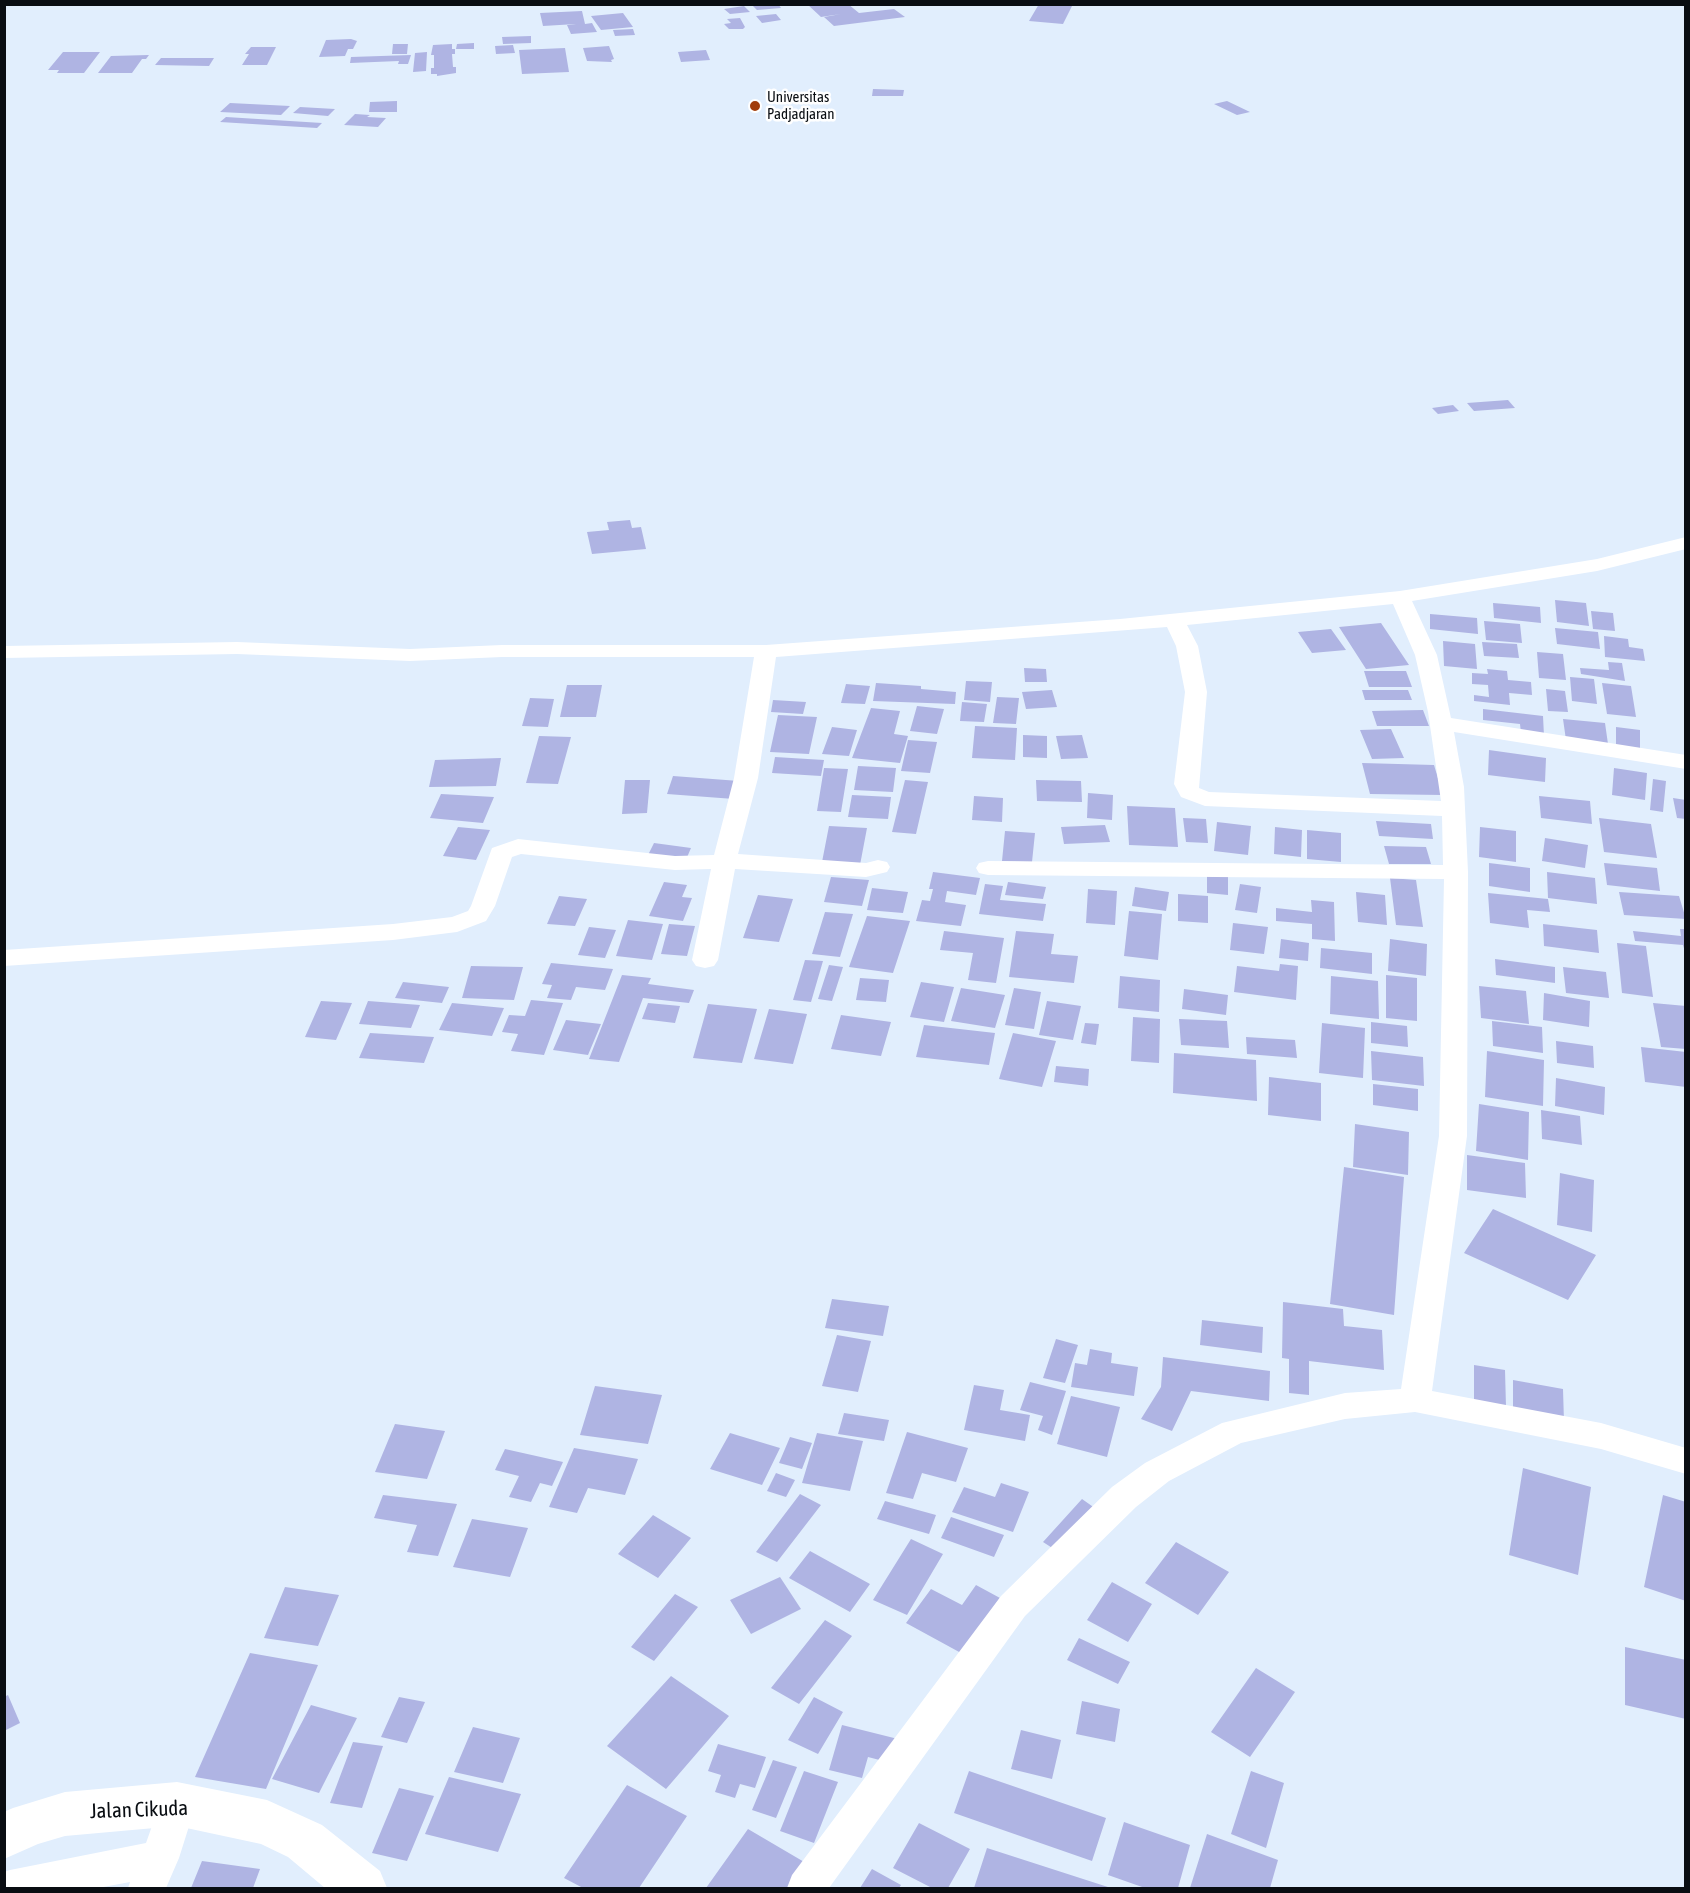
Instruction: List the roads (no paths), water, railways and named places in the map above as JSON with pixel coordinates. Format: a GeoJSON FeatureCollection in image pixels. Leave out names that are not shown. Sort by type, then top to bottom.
{"type":"FeatureCollection","features":[{"type":"Feature","properties":{"kind":"street"},"geometry":{"type":"LineString","coordinates":[[4,652],[237,648],[410,655],[502,651],[766,651],[1174,620],[1400,597],[1597,565],[1686,543]]}},
{"type":"Feature","properties":{"kind":"street"},"geometry":{"type":"LineString","coordinates":[[1400,597],[1426,655],[1440,723],[1452,787],[1456,872],[1453,1136],[1415,1400]]}},
{"type":"Feature","properties":{"kind":"street"},"geometry":{"type":"LineString","coordinates":[[1174,620],[1187,646],[1196,692],[1186,784],[1189,792],[1206,799],[1453,809]]}},
{"type":"Feature","properties":{"kind":"street"},"geometry":{"type":"LineString","coordinates":[[705,960],[724,863],[746,778],[766,651]]}},
{"type":"Feature","properties":{"kind":"street"},"geometry":{"type":"LineString","coordinates":[[1440,723],[1686,762]]}},
{"type":"Feature","properties":{"kind":"street"},"geometry":{"type":"LineString","coordinates":[[4,958],[393,932],[457,924],[477,916],[483,906],[501,853],[519,846],[675,863],[753,861],[866,870],[878,867]]}},
{"type":"Feature","properties":{"kind":"street"},"geometry":{"type":"LineString","coordinates":[[988,868],[1456,872]]}},
{"type":"Feature","properties":{"kind":"street"},"geometry":{"type":"LineString","coordinates":[[806,1888],[1013,1606],[1124,1497],[1157,1472],[1233,1432],[1345,1406],[1415,1400],[1601,1436],[1686,1461]]}},
{"type":"Feature","properties":{"kind":"street"},"geometry":{"type":"LineString","coordinates":[[10,1888],[154,1873],[177,1804]]}},
{"type":"Feature","properties":{"kind":"street","name":"Jalan Cikuda"},"geometry":{"type":"LineString","coordinates":[[4,1836],[30,1824],[66,1814],[177,1804],[267,1823],[305,1841],[362,1888]]}},
{"type":"Feature","properties":{"kind":"place","name":"Universitas Padjadjaran"},"geometry":{"type":"Point","coordinates":[755,106]}}]}
